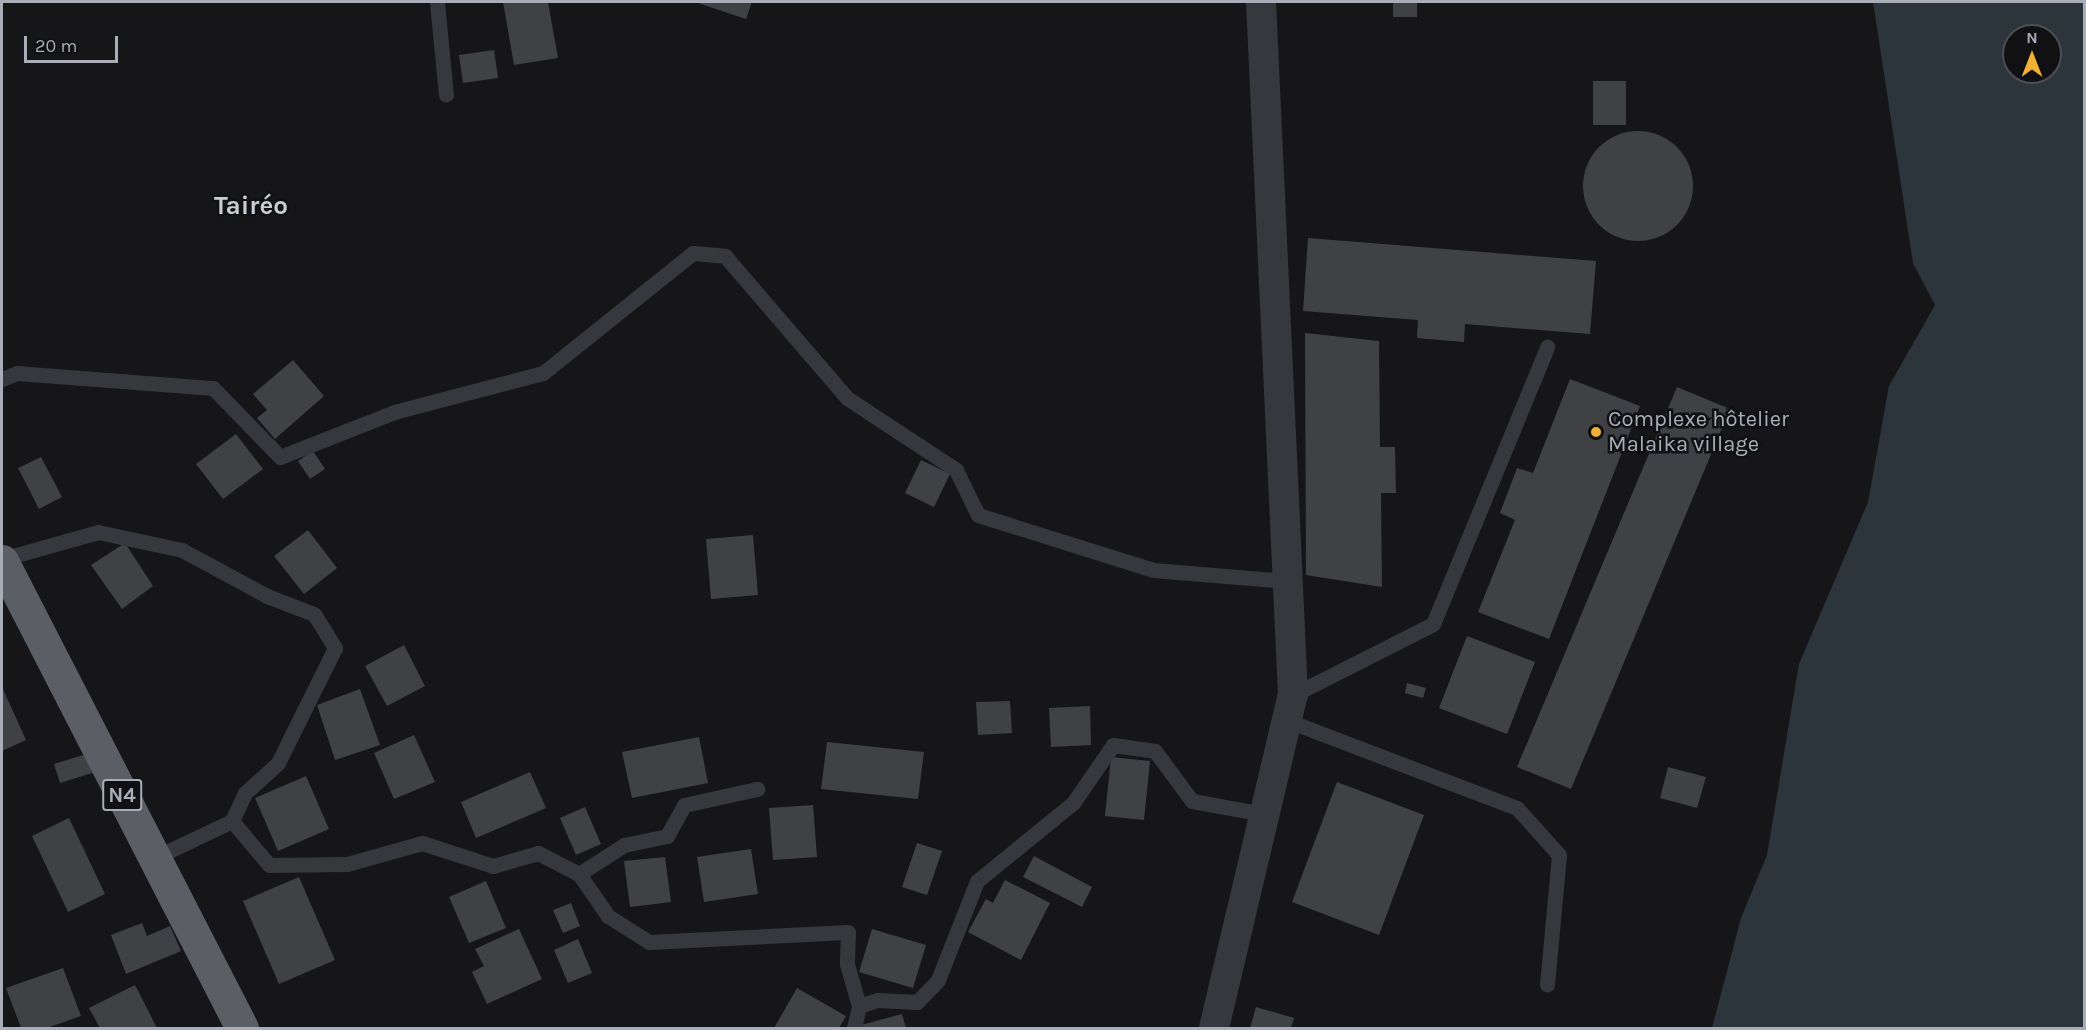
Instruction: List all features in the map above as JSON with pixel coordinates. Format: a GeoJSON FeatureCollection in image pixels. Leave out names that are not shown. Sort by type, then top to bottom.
{"type":"FeatureCollection","features":[{"type":"Feature","properties":{"kind":"highway","name":"N4"},"geometry":{"type":"LineString","coordinates":[[2,560],[242,1029]]}},
{"type":"Feature","properties":{"kind":"street"},"geometry":{"type":"LineString","coordinates":[[1214,1029],[1263,814],[1290,708],[1287,581],[1261,2]]}},
{"type":"Feature","properties":{"kind":"lane"},"geometry":{"type":"LineString","coordinates":[[437,2],[447,95]]}},
{"type":"Feature","properties":{"kind":"lane"},"geometry":{"type":"LineString","coordinates":[[2,379],[17,373],[213,388],[280,457],[394,412],[543,372],[693,253],[725,256],[847,398],[956,470],[978,515],[1153,570],[1287,581]]}},
{"type":"Feature","properties":{"kind":"lane"},"geometry":{"type":"LineString","coordinates":[[1290,708],[1433,624],[1547,347]]}},
{"type":"Feature","properties":{"kind":"lane"},"geometry":{"type":"LineString","coordinates":[[2,560],[98,532],[182,550],[314,614],[335,648],[278,763],[245,793],[232,821],[154,858]]}},
{"type":"Feature","properties":{"kind":"lane"},"geometry":{"type":"LineString","coordinates":[[1290,708],[1517,808],[1559,855],[1547,984]]}},
{"type":"Feature","properties":{"kind":"lane"},"geometry":{"type":"LineString","coordinates":[[859,1006],[877,999],[917,1002],[938,980],[977,881],[1073,803],[1113,745],[1155,751],[1192,801],[1263,814]]}},
{"type":"Feature","properties":{"kind":"lane"},"geometry":{"type":"LineString","coordinates":[[579,874],[624,845],[667,836],[684,805],[757,789]]}},
{"type":"Feature","properties":{"kind":"lane"},"geometry":{"type":"LineString","coordinates":[[232,821],[269,865],[347,864],[423,843],[493,866],[538,853],[579,874],[608,915],[649,942],[849,932],[848,964],[859,1006],[854,1029]]}},
{"type":"Feature","properties":{"kind":"shaded area"},"geometry":{"type":"Polygon","coordinates":[[[1873,2],[2084,2],[2084,1028],[1712,1028],[1741,918],[1767,855],[1799,664],[1868,502],[1889,386],[1935,305],[1913,263],[1873,2]]]}},
{"type":"Feature","properties":{"kind":"building"},"geometry":{"type":"Polygon","coordinates":[[[503,2],[548,2],[558,58],[514,65],[503,2]]]}},
{"type":"Feature","properties":{"kind":"building"},"geometry":{"type":"Polygon","coordinates":[[[695,2],[752,2],[746,19],[695,2]]]}},
{"type":"Feature","properties":{"kind":"building"},"geometry":{"type":"Polygon","coordinates":[[[1393,2],[1417,2],[1417,17],[1393,17],[1393,2]]]}},
{"type":"Feature","properties":{"kind":"building"},"geometry":{"type":"Polygon","coordinates":[[[494,50],[498,78],[463,83],[459,55],[494,50]]]}},
{"type":"Feature","properties":{"kind":"building"},"geometry":{"type":"Polygon","coordinates":[[[1593,81],[1626,81],[1626,125],[1593,125],[1593,81]]]}},
{"type":"Feature","properties":{"kind":"building"},"geometry":{"type":"Polygon","coordinates":[[[1638,131],[1659,135],[1677,147],[1689,165],[1693,186],[1689,207],[1677,225],[1659,237],[1638,241],[1617,237],[1599,225],[1587,207],[1583,186],[1587,165],[1599,147],[1617,135],[1638,131]]]}},
{"type":"Feature","properties":{"kind":"building"},"geometry":{"type":"Polygon","coordinates":[[[1308,238],[1596,261],[1590,334],[1465,324],[1464,342],[1417,338],[1418,320],[1303,311],[1308,238]]]}},
{"type":"Feature","properties":{"kind":"building"},"geometry":{"type":"Polygon","coordinates":[[[1305,333],[1379,341],[1380,447],[1395,447],[1396,493],[1381,493],[1382,587],[1306,575],[1305,333]]]}},
{"type":"Feature","properties":{"kind":"building"},"geometry":{"type":"Polygon","coordinates":[[[293,360],[324,396],[275,439],[257,418],[267,410],[253,394],[293,360]]]}},
{"type":"Feature","properties":{"kind":"building"},"geometry":{"type":"Polygon","coordinates":[[[1570,379],[1640,406],[1549,639],[1478,612],[1515,520],[1500,513],[1517,468],[1533,473],[1570,379]]]}},
{"type":"Feature","properties":{"kind":"building"},"geometry":{"type":"Polygon","coordinates":[[[1677,387],[1730,409],[1571,789],[1517,767],[1677,387]]]}},
{"type":"Feature","properties":{"kind":"building"},"geometry":{"type":"Polygon","coordinates":[[[236,434],[263,469],[223,499],[196,464],[236,434]]]}},
{"type":"Feature","properties":{"kind":"building"},"geometry":{"type":"Polygon","coordinates":[[[313,451],[325,469],[310,479],[298,461],[313,451]]]}},
{"type":"Feature","properties":{"kind":"building"},"geometry":{"type":"Polygon","coordinates":[[[41,457],[62,497],[39,509],[18,468],[41,457]]]}},
{"type":"Feature","properties":{"kind":"building"},"geometry":{"type":"Polygon","coordinates":[[[921,460],[950,474],[934,507],[905,493],[921,460]]]}},
{"type":"Feature","properties":{"kind":"building"},"geometry":{"type":"Polygon","coordinates":[[[308,530],[337,568],[304,594],[274,556],[308,530]]]}},
{"type":"Feature","properties":{"kind":"building"},"geometry":{"type":"Polygon","coordinates":[[[753,535],[758,595],[711,599],[706,539],[753,535]]]}},
{"type":"Feature","properties":{"kind":"building"},"geometry":{"type":"Polygon","coordinates":[[[125,543],[153,586],[122,609],[91,565],[125,543]]]}},
{"type":"Feature","properties":{"kind":"building"},"geometry":{"type":"Polygon","coordinates":[[[1467,636],[1535,662],[1507,734],[1439,708],[1467,636]]]}},
{"type":"Feature","properties":{"kind":"building"},"geometry":{"type":"Polygon","coordinates":[[[404,645],[425,686],[387,706],[365,666],[404,645]]]}},
{"type":"Feature","properties":{"kind":"building"},"geometry":{"type":"Polygon","coordinates":[[[1407,683],[1426,688],[1423,698],[1405,693],[1407,683]]]}},
{"type":"Feature","properties":{"kind":"building"},"geometry":{"type":"Polygon","coordinates":[[[2,687],[26,740],[2,751],[2,687]]]}},
{"type":"Feature","properties":{"kind":"building"},"geometry":{"type":"Polygon","coordinates":[[[360,689],[380,745],[335,760],[317,705],[360,689]]]}},
{"type":"Feature","properties":{"kind":"building"},"geometry":{"type":"Polygon","coordinates":[[[1010,701],[1012,733],[978,735],[976,702],[1010,701]]]}},
{"type":"Feature","properties":{"kind":"building"},"geometry":{"type":"Polygon","coordinates":[[[1090,706],[1091,745],[1051,747],[1049,708],[1090,706]]]}},
{"type":"Feature","properties":{"kind":"building"},"geometry":{"type":"Polygon","coordinates":[[[414,735],[435,782],[394,799],[374,753],[414,735]]]}},
{"type":"Feature","properties":{"kind":"building"},"geometry":{"type":"Polygon","coordinates":[[[699,737],[708,783],[632,798],[622,752],[699,737]]]}},
{"type":"Feature","properties":{"kind":"building"},"geometry":{"type":"Polygon","coordinates":[[[827,742],[924,752],[918,799],[821,789],[827,742]]]}},
{"type":"Feature","properties":{"kind":"building"},"geometry":{"type":"Polygon","coordinates":[[[87,754],[92,773],[60,783],[54,764],[87,754]]]}},
{"type":"Feature","properties":{"kind":"building"},"geometry":{"type":"Polygon","coordinates":[[[1111,757],[1150,761],[1144,820],[1105,816],[1111,757]]]}},
{"type":"Feature","properties":{"kind":"building"},"geometry":{"type":"Polygon","coordinates":[[[1668,767],[1706,777],[1697,808],[1660,798],[1668,767]]]}},
{"type":"Feature","properties":{"kind":"building"},"geometry":{"type":"Polygon","coordinates":[[[530,772],[546,808],[476,838],[461,802],[530,772]]]}},
{"type":"Feature","properties":{"kind":"building"},"geometry":{"type":"Polygon","coordinates":[[[306,776],[329,829],[278,851],[255,798],[306,776]]]}},
{"type":"Feature","properties":{"kind":"building"},"geometry":{"type":"Polygon","coordinates":[[[1337,782],[1424,815],[1379,935],[1292,902],[1337,782]]]}},
{"type":"Feature","properties":{"kind":"building"},"geometry":{"type":"Polygon","coordinates":[[[813,805],[817,857],[773,860],[769,808],[813,805]]]}},
{"type":"Feature","properties":{"kind":"building"},"geometry":{"type":"Polygon","coordinates":[[[585,807],[601,844],[576,855],[560,818],[585,807]]]}},
{"type":"Feature","properties":{"kind":"building"},"geometry":{"type":"Polygon","coordinates":[[[69,818],[105,894],[68,912],[32,836],[69,818]]]}},
{"type":"Feature","properties":{"kind":"building"},"geometry":{"type":"Polygon","coordinates":[[[917,843],[942,851],[927,895],[902,887],[917,843]]]}},
{"type":"Feature","properties":{"kind":"building"},"geometry":{"type":"Polygon","coordinates":[[[751,849],[758,894],[704,902],[697,857],[751,849]]]}},
{"type":"Feature","properties":{"kind":"building"},"geometry":{"type":"Polygon","coordinates":[[[1034,856],[1092,887],[1082,907],[1023,877],[1034,856]]]}},
{"type":"Feature","properties":{"kind":"building"},"geometry":{"type":"Polygon","coordinates":[[[665,857],[671,902],[630,907],[624,861],[665,857]]]}},
{"type":"Feature","properties":{"kind":"building"},"geometry":{"type":"Polygon","coordinates":[[[299,877],[335,960],[279,984],[243,901],[299,877]]]}},
{"type":"Feature","properties":{"kind":"building"},"geometry":{"type":"Polygon","coordinates":[[[1005,880],[1050,903],[1021,960],[968,932],[986,899],[993,903],[1005,880]]]}},
{"type":"Feature","properties":{"kind":"building"},"geometry":{"type":"Polygon","coordinates":[[[486,881],[506,928],[469,943],[449,897],[486,881]]]}},
{"type":"Feature","properties":{"kind":"building"},"geometry":{"type":"Polygon","coordinates":[[[571,903],[580,926],[563,933],[553,910],[571,903]]]}},
{"type":"Feature","properties":{"kind":"building"},"geometry":{"type":"Polygon","coordinates":[[[142,923],[147,936],[170,926],[181,951],[126,974],[111,935],[142,923]]]}},
{"type":"Feature","properties":{"kind":"building"},"geometry":{"type":"Polygon","coordinates":[[[519,929],[542,979],[487,1004],[472,972],[484,966],[475,949],[519,929]]]}},
{"type":"Feature","properties":{"kind":"building"},"geometry":{"type":"Polygon","coordinates":[[[872,929],[926,945],[913,988],[859,972],[872,929]]]}},
{"type":"Feature","properties":{"kind":"building"},"geometry":{"type":"Polygon","coordinates":[[[578,939],[592,973],[568,983],[554,950],[578,939]]]}},
{"type":"Feature","properties":{"kind":"building"},"geometry":{"type":"Polygon","coordinates":[[[63,968],[81,1016],[47,1028],[21,1028],[6,988],[63,968]]]}},
{"type":"Feature","properties":{"kind":"building"},"geometry":{"type":"Polygon","coordinates":[[[135,985],[157,1028],[100,1028],[89,1008],[135,985]]]}},
{"type":"Feature","properties":{"kind":"building"},"geometry":{"type":"Polygon","coordinates":[[[797,988],[846,1016],[839,1028],[774,1028],[797,988]]]}},
{"type":"Feature","properties":{"kind":"building"},"geometry":{"type":"Polygon","coordinates":[[[1256,1007],[1294,1018],[1291,1028],[1250,1028],[1256,1007]]]}},
{"type":"Feature","properties":{"kind":"building"},"geometry":{"type":"Polygon","coordinates":[[[902,1014],[906,1028],[862,1028],[861,1025],[902,1014]]]}},
{"type":"Feature","properties":{"kind":"place","name":"Complexe hôtelier Malaika village"},"geometry":{"type":"Point","coordinates":[1596,432]}},
{"type":"Feature","properties":{"kind":"district","name":"Tairéo"},"geometry":{"type":"Point","coordinates":[251,206]}}]}
